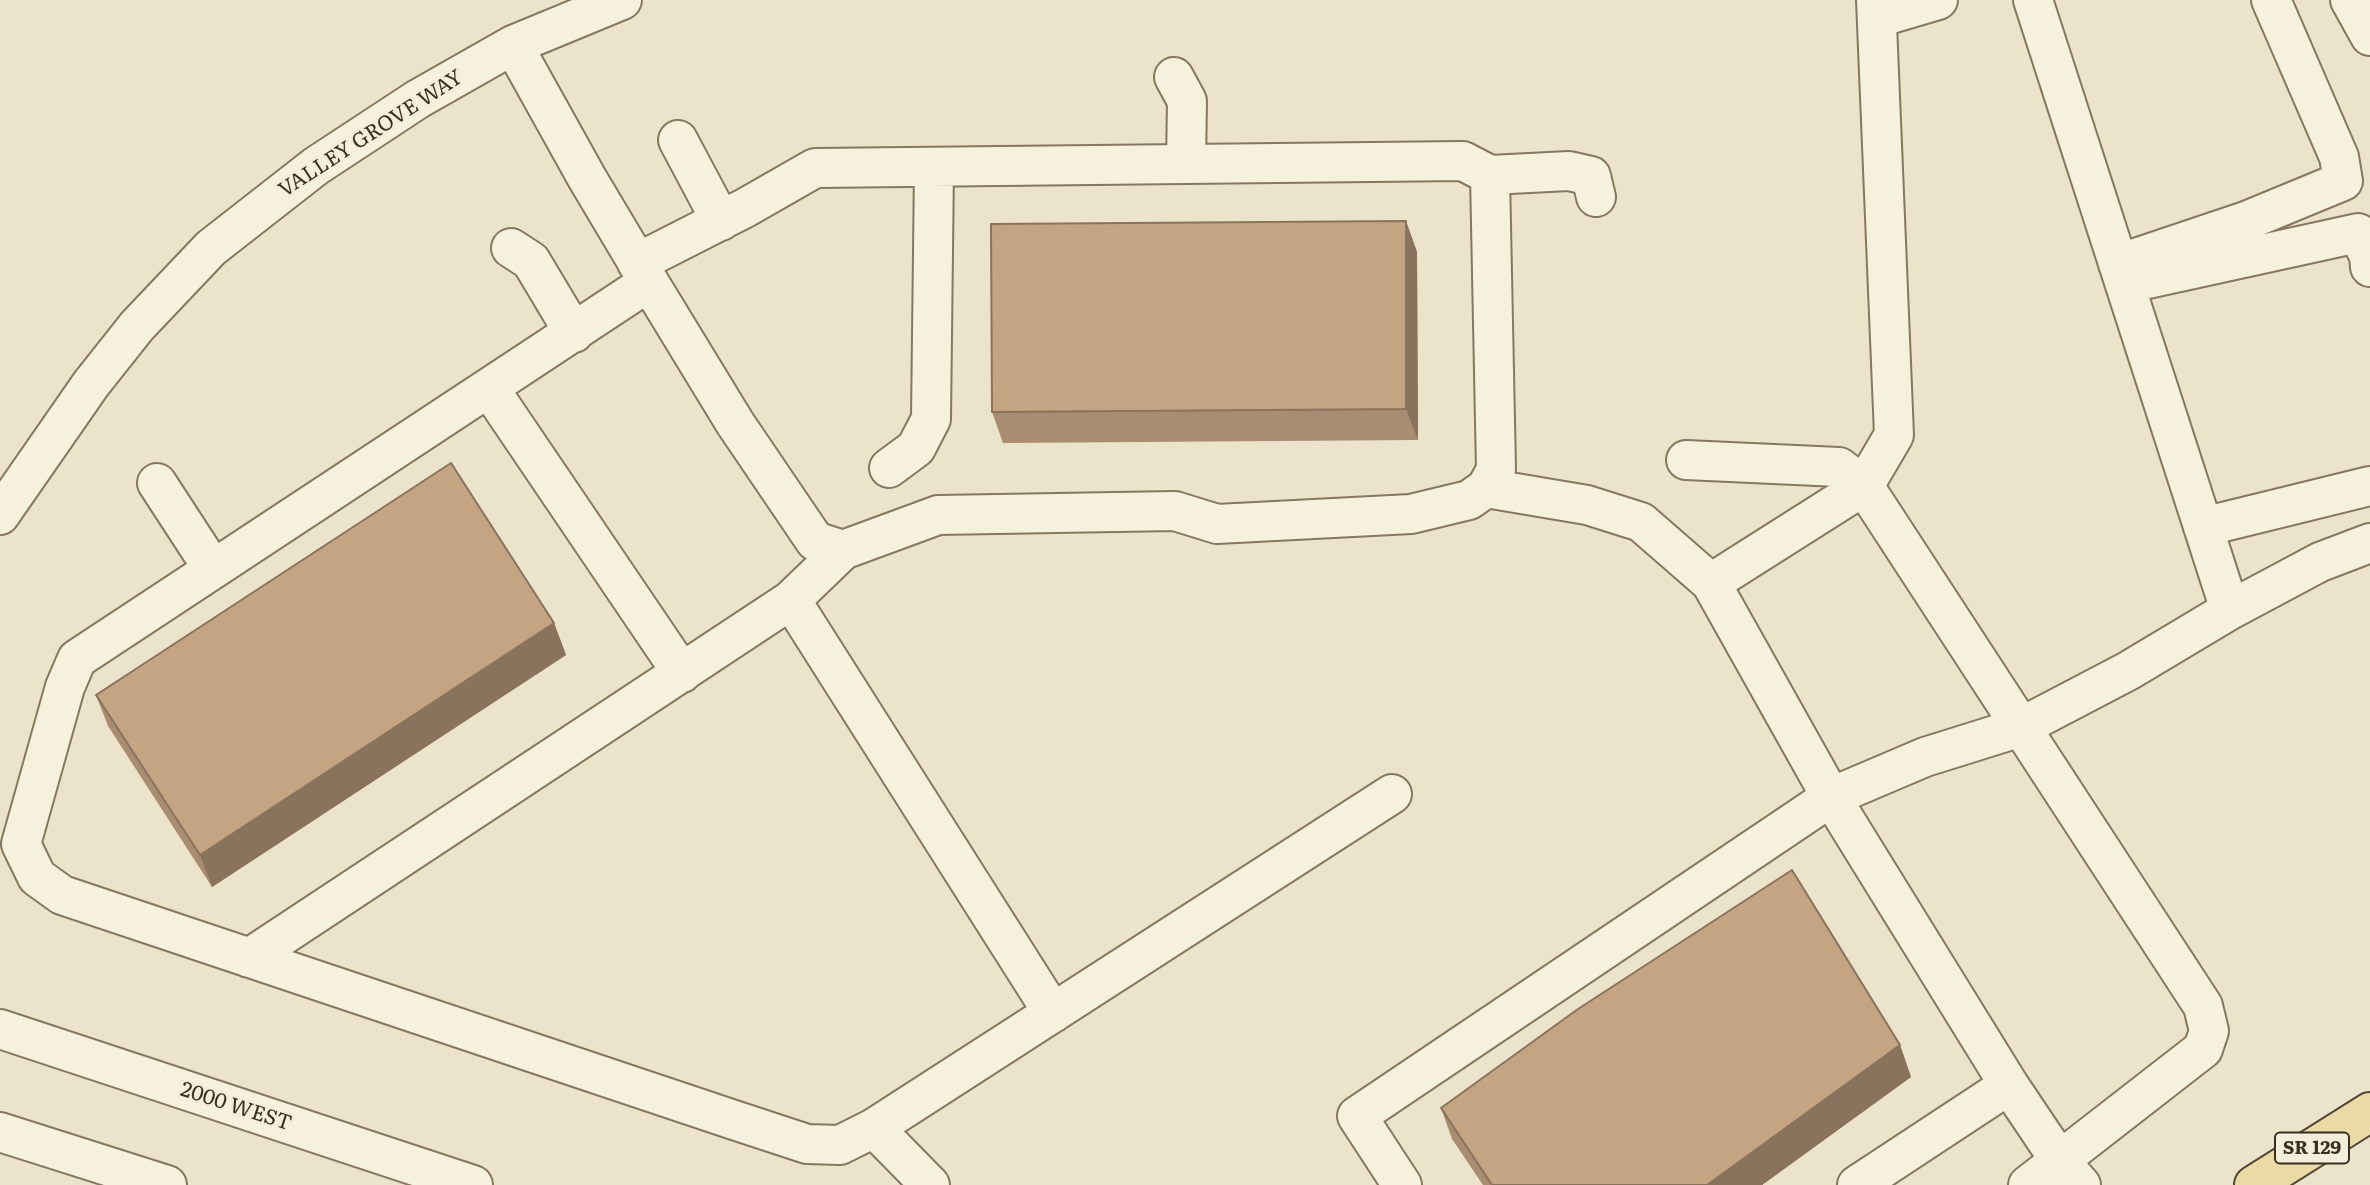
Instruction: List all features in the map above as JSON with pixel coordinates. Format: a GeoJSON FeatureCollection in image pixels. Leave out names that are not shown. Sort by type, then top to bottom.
{"type":"FeatureCollection","features":[{"type":"Feature","properties":{"kind":"main road","name":"SR 129"},"geometry":{"type":"LineString","coordinates":[[2254,1185],[2370,1112]]}},
{"type":"Feature","properties":{"kind":"street","name":"VALLEY GROVE WAY"},"geometry":{"type":"LineString","coordinates":[[0,515],[91,384],[137,326],[211,248],[316,166],[418,99],[513,45],[622,0]]}},
{"type":"Feature","properties":{"kind":"street"},"geometry":{"type":"LineString","coordinates":[[1712,583],[1864,486],[1894,435],[1876,9],[1938,0]]}},
{"type":"Feature","properties":{"kind":"street"},"geometry":{"type":"LineString","coordinates":[[2033,0],[2230,611]]}},
{"type":"Feature","properties":{"kind":"street"},"geometry":{"type":"LineString","coordinates":[[2121,274],[2343,181],[2339,157],[2271,0]]}},
{"type":"Feature","properties":{"kind":"street"},"geometry":{"type":"LineString","coordinates":[[2350,0],[2370,36]]}},
{"type":"Feature","properties":{"kind":"street"},"geometry":{"type":"LineString","coordinates":[[513,45],[643,273],[735,423],[815,541],[843,550]]}},
{"type":"Feature","properties":{"kind":"street"},"geometry":{"type":"LineString","coordinates":[[1174,77],[1187,101],[1186,164]]}},
{"type":"Feature","properties":{"kind":"street"},"geometry":{"type":"LineString","coordinates":[[678,140],[721,221]]}},
{"type":"Feature","properties":{"kind":"street"},"geometry":{"type":"LineString","coordinates":[[1392,794],[874,1128],[840,1145],[807,1144],[62,895],[37,877],[21,844],[65,687],[77,659],[574,332],[643,273],[721,221],[815,168],[1463,161],[1490,175],[1569,171],[1591,176],[1596,197]]}},
{"type":"Feature","properties":{"kind":"street"},"geometry":{"type":"LineString","coordinates":[[889,468],[916,447],[931,419],[934,167]]}},
{"type":"Feature","properties":{"kind":"street"},"geometry":{"type":"LineString","coordinates":[[249,958],[791,600],[843,550],[938,515],[1175,511],[1217,524],[1411,514],[1469,500],[1486,488],[1496,470],[1490,175]]}},
{"type":"Feature","properties":{"kind":"street"},"geometry":{"type":"LineString","coordinates":[[2121,274],[2358,233],[2369,256],[2370,267]]}},
{"type":"Feature","properties":{"kind":"street"},"geometry":{"type":"LineString","coordinates":[[511,248],[531,261],[574,332]]}},
{"type":"Feature","properties":{"kind":"street"},"geometry":{"type":"LineString","coordinates":[[489,388],[681,673]]}},
{"type":"Feature","properties":{"kind":"street"},"geometry":{"type":"LineString","coordinates":[[1686,460],[1839,467],[1864,486],[2203,1006],[2209,1031],[2203,1049],[2070,1173],[2028,1185]]}},
{"type":"Feature","properties":{"kind":"street"},"geometry":{"type":"LineString","coordinates":[[157,483],[213,569]]}},
{"type":"Feature","properties":{"kind":"street"},"geometry":{"type":"LineString","coordinates":[[2203,527],[2370,486]]}},
{"type":"Feature","properties":{"kind":"street"},"geometry":{"type":"LineString","coordinates":[[1486,488],[1587,505],[1641,522],[1712,583],[1831,797],[2009,1084],[2070,1173]]}},
{"type":"Feature","properties":{"kind":"street"},"geometry":{"type":"LineString","coordinates":[[1402,1185],[1357,1116],[1831,797],[1925,757],[2021,727],[2128,671],[2320,562],[2370,543]]}},
{"type":"Feature","properties":{"kind":"street"},"geometry":{"type":"LineString","coordinates":[[791,600],[1053,1013]]}},
{"type":"Feature","properties":{"kind":"street","name":"2000 WEST"},"geometry":{"type":"LineString","coordinates":[[0,1029],[473,1185]]}},
{"type":"Feature","properties":{"kind":"street"},"geometry":{"type":"LineString","coordinates":[[1857,1185],[2009,1084]]}},
{"type":"Feature","properties":{"kind":"street"},"geometry":{"type":"LineString","coordinates":[[874,1128],[930,1185]]}},
{"type":"Feature","properties":{"kind":"street"},"geometry":{"type":"LineString","coordinates":[[0,1132],[167,1185]]}},
{"type":"Feature","properties":{"kind":"building"},"geometry":{"type":"Polygon","coordinates":[[[1406,221],[1406,409],[992,412],[991,224],[1406,221]]]}},
{"type":"Feature","properties":{"kind":"building"},"geometry":{"type":"Polygon","coordinates":[[[451,463],[554,623],[200,855],[96,695],[451,463]]]}},
{"type":"Feature","properties":{"kind":"building"},"geometry":{"type":"Polygon","coordinates":[[[1792,870],[1900,1045],[1707,1185],[1492,1185],[1441,1108],[1578,1009],[1792,870]]]}}]}
